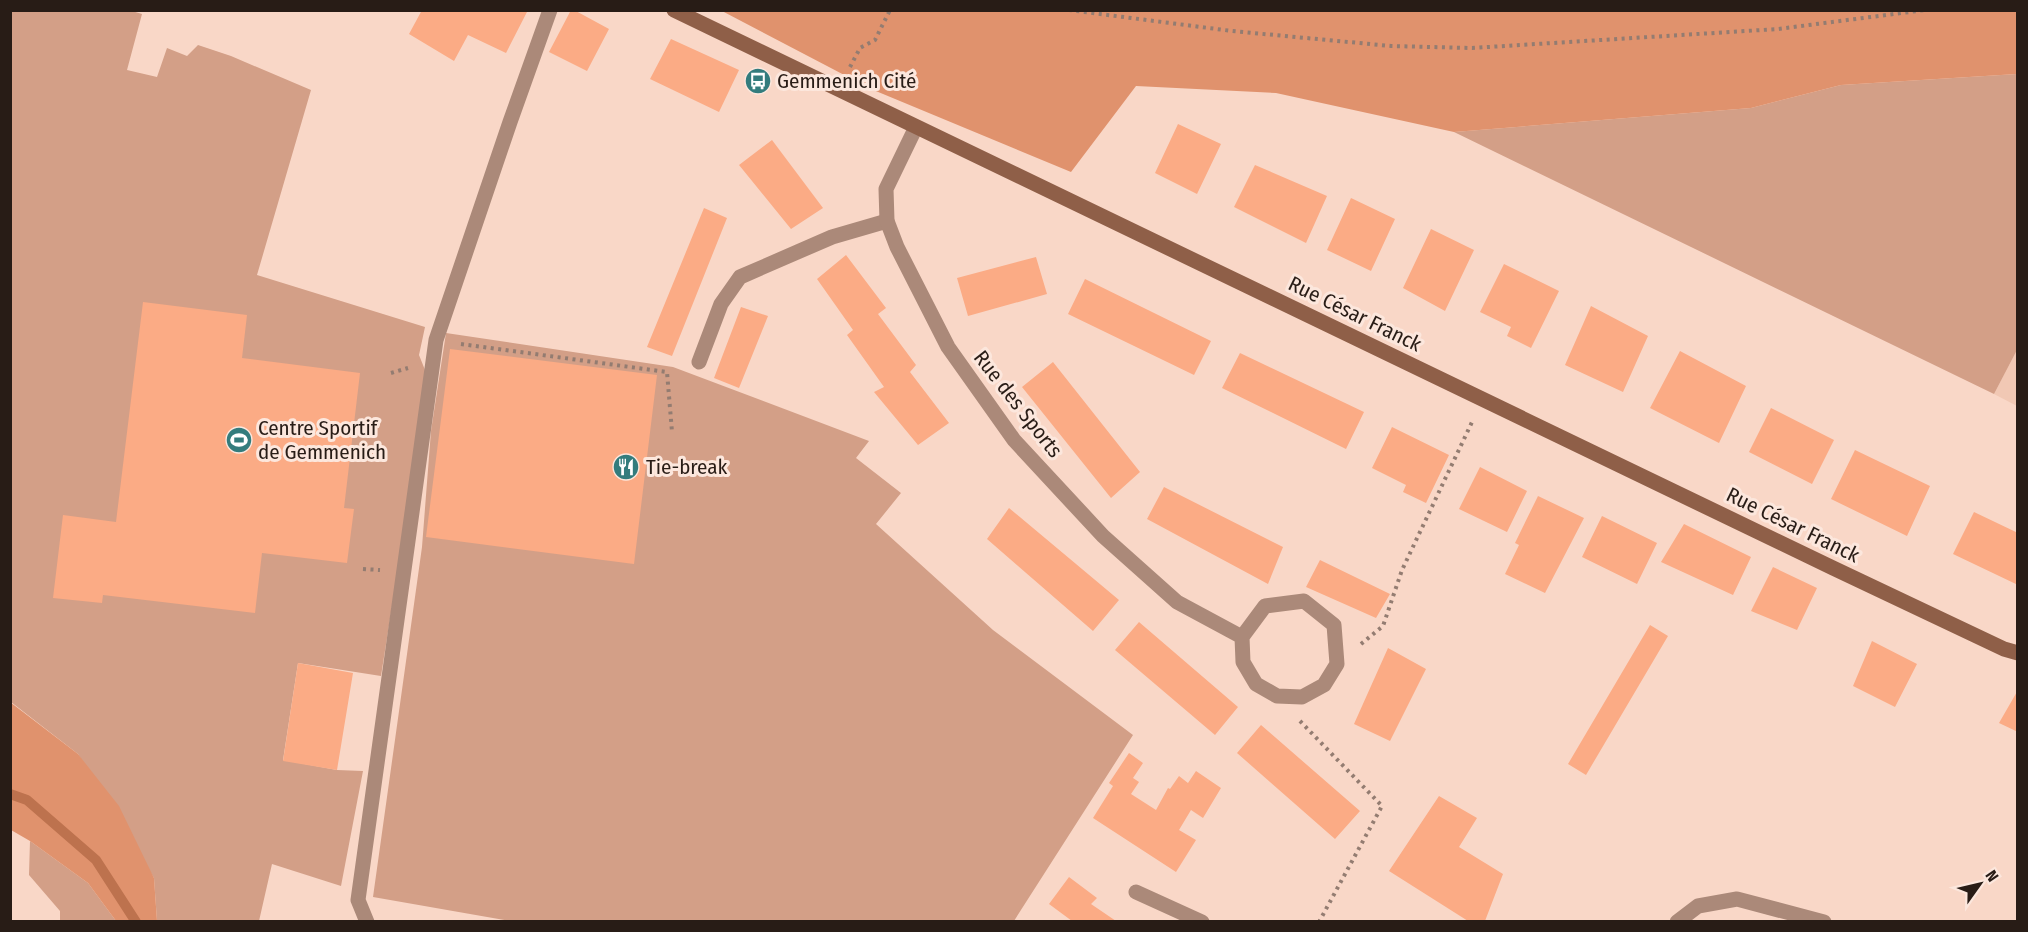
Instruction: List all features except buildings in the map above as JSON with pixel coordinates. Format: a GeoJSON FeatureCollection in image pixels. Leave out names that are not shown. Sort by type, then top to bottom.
{"type":"FeatureCollection","features":[{"type":"Feature","properties":{"kind":"main road","name":"Rue César Franck"},"geometry":{"type":"LineString","coordinates":[[674,10],[1993,644],[2018,653]]}},
{"type":"Feature","properties":{"kind":"street"},"geometry":{"type":"LineString","coordinates":[[367,921],[358,900],[436,340],[550,10]]}},
{"type":"Feature","properties":{"kind":"street","name":"Rue des Sports"},"geometry":{"type":"LineString","coordinates":[[916,127],[885,189],[887,221],[897,248],[948,347],[1014,440],[1103,536],[1177,602],[1242,637]]}},
{"type":"Feature","properties":{"kind":"street"},"geometry":{"type":"LineString","coordinates":[[699,362],[720,304],[740,277],[832,237],[887,221]]}},
{"type":"Feature","properties":{"kind":"street"},"geometry":{"type":"LineString","coordinates":[[1304,601],[1334,625],[1337,664],[1324,685],[1302,697],[1277,696],[1256,684],[1243,662],[1242,637],[1266,606],[1304,601]]}},
{"type":"Feature","properties":{"kind":"street"},"geometry":{"type":"LineString","coordinates":[[1136,892],[1202,921]]}},
{"type":"Feature","properties":{"kind":"street"},"geometry":{"type":"LineString","coordinates":[[1677,921],[1698,906],[1737,899],[1824,921]]}},
{"type":"Feature","properties":{"kind":"path"},"geometry":{"type":"LineString","coordinates":[[836,88],[860,48],[876,40],[890,10]]}},
{"type":"Feature","properties":{"kind":"path"},"geometry":{"type":"LineString","coordinates":[[1069,10],[1232,31],[1391,46],[1472,48],[1778,29],[1926,10]]}},
{"type":"Feature","properties":{"kind":"path"},"geometry":{"type":"LineString","coordinates":[[436,340],[667,372],[672,432]]}},
{"type":"Feature","properties":{"kind":"path"},"geometry":{"type":"LineString","coordinates":[[1337,664],[1383,626],[1402,570],[1483,399]]}},
{"type":"Feature","properties":{"kind":"path"},"geometry":{"type":"LineString","coordinates":[[1277,696],[1382,806],[1319,921]]}},
{"type":"Feature","properties":{"kind":"shaded area"},"geometry":{"type":"Polygon","coordinates":[[[2017,10],[2017,74],[1841,85],[1751,108],[1454,132],[1276,93],[1136,86],[1071,172],[871,89],[722,11],[2017,10]]]}},
{"type":"Feature","properties":{"kind":"shaded area"},"geometry":{"type":"Polygon","coordinates":[[[10,11],[132,11],[142,14],[127,70],[157,77],[167,48],[187,56],[198,45],[231,56],[311,90],[257,275],[425,327],[419,355],[425,370],[409,498],[381,676],[298,663],[283,760],[337,770],[363,771],[341,886],[272,864],[259,921],[157,921],[154,878],[78,754],[11,702],[10,11]]]}},
{"type":"Feature","properties":{"kind":"shaded area"},"geometry":{"type":"Polygon","coordinates":[[[2017,74],[2017,350],[1994,394],[1454,132],[1751,108],[1841,85],[2017,74]]]}},
{"type":"Feature","properties":{"kind":"shaded area"},"geometry":{"type":"Polygon","coordinates":[[[446,333],[673,367],[869,441],[856,458],[901,493],[876,524],[993,630],[1133,735],[1014,921],[516,922],[373,897],[422,547],[431,431],[446,333]]]}},
{"type":"Feature","properties":{"kind":"shaded area"},"geometry":{"type":"Polygon","coordinates":[[[2017,350],[2017,406],[1994,394],[2017,350]]]}},
{"type":"Feature","properties":{"kind":"shaded area"},"geometry":{"type":"Polygon","coordinates":[[[10,702],[78,754],[119,806],[154,878],[157,921],[116,921],[88,883],[11,830],[10,702]]]}},
{"type":"Feature","properties":{"kind":"shaded area"},"geometry":{"type":"Polygon","coordinates":[[[30,841],[88,883],[116,921],[60,921],[60,911],[29,875],[30,841]]]}},
{"type":"Feature","properties":{"kind":"waterway"},"geometry":{"type":"LineString","coordinates":[[10,794],[27,800],[96,860],[136,922]]}},
{"type":"Feature","properties":{"kind":"place","name":"Gemmenich Cité"},"geometry":{"type":"Point","coordinates":[758,81]}},
{"type":"Feature","properties":{"kind":"place","name":"Centre Sportif de Gemmenich"},"geometry":{"type":"Point","coordinates":[239,440]}},
{"type":"Feature","properties":{"kind":"place","name":"Tie-break"},"geometry":{"type":"Point","coordinates":[626,467]}}]}
